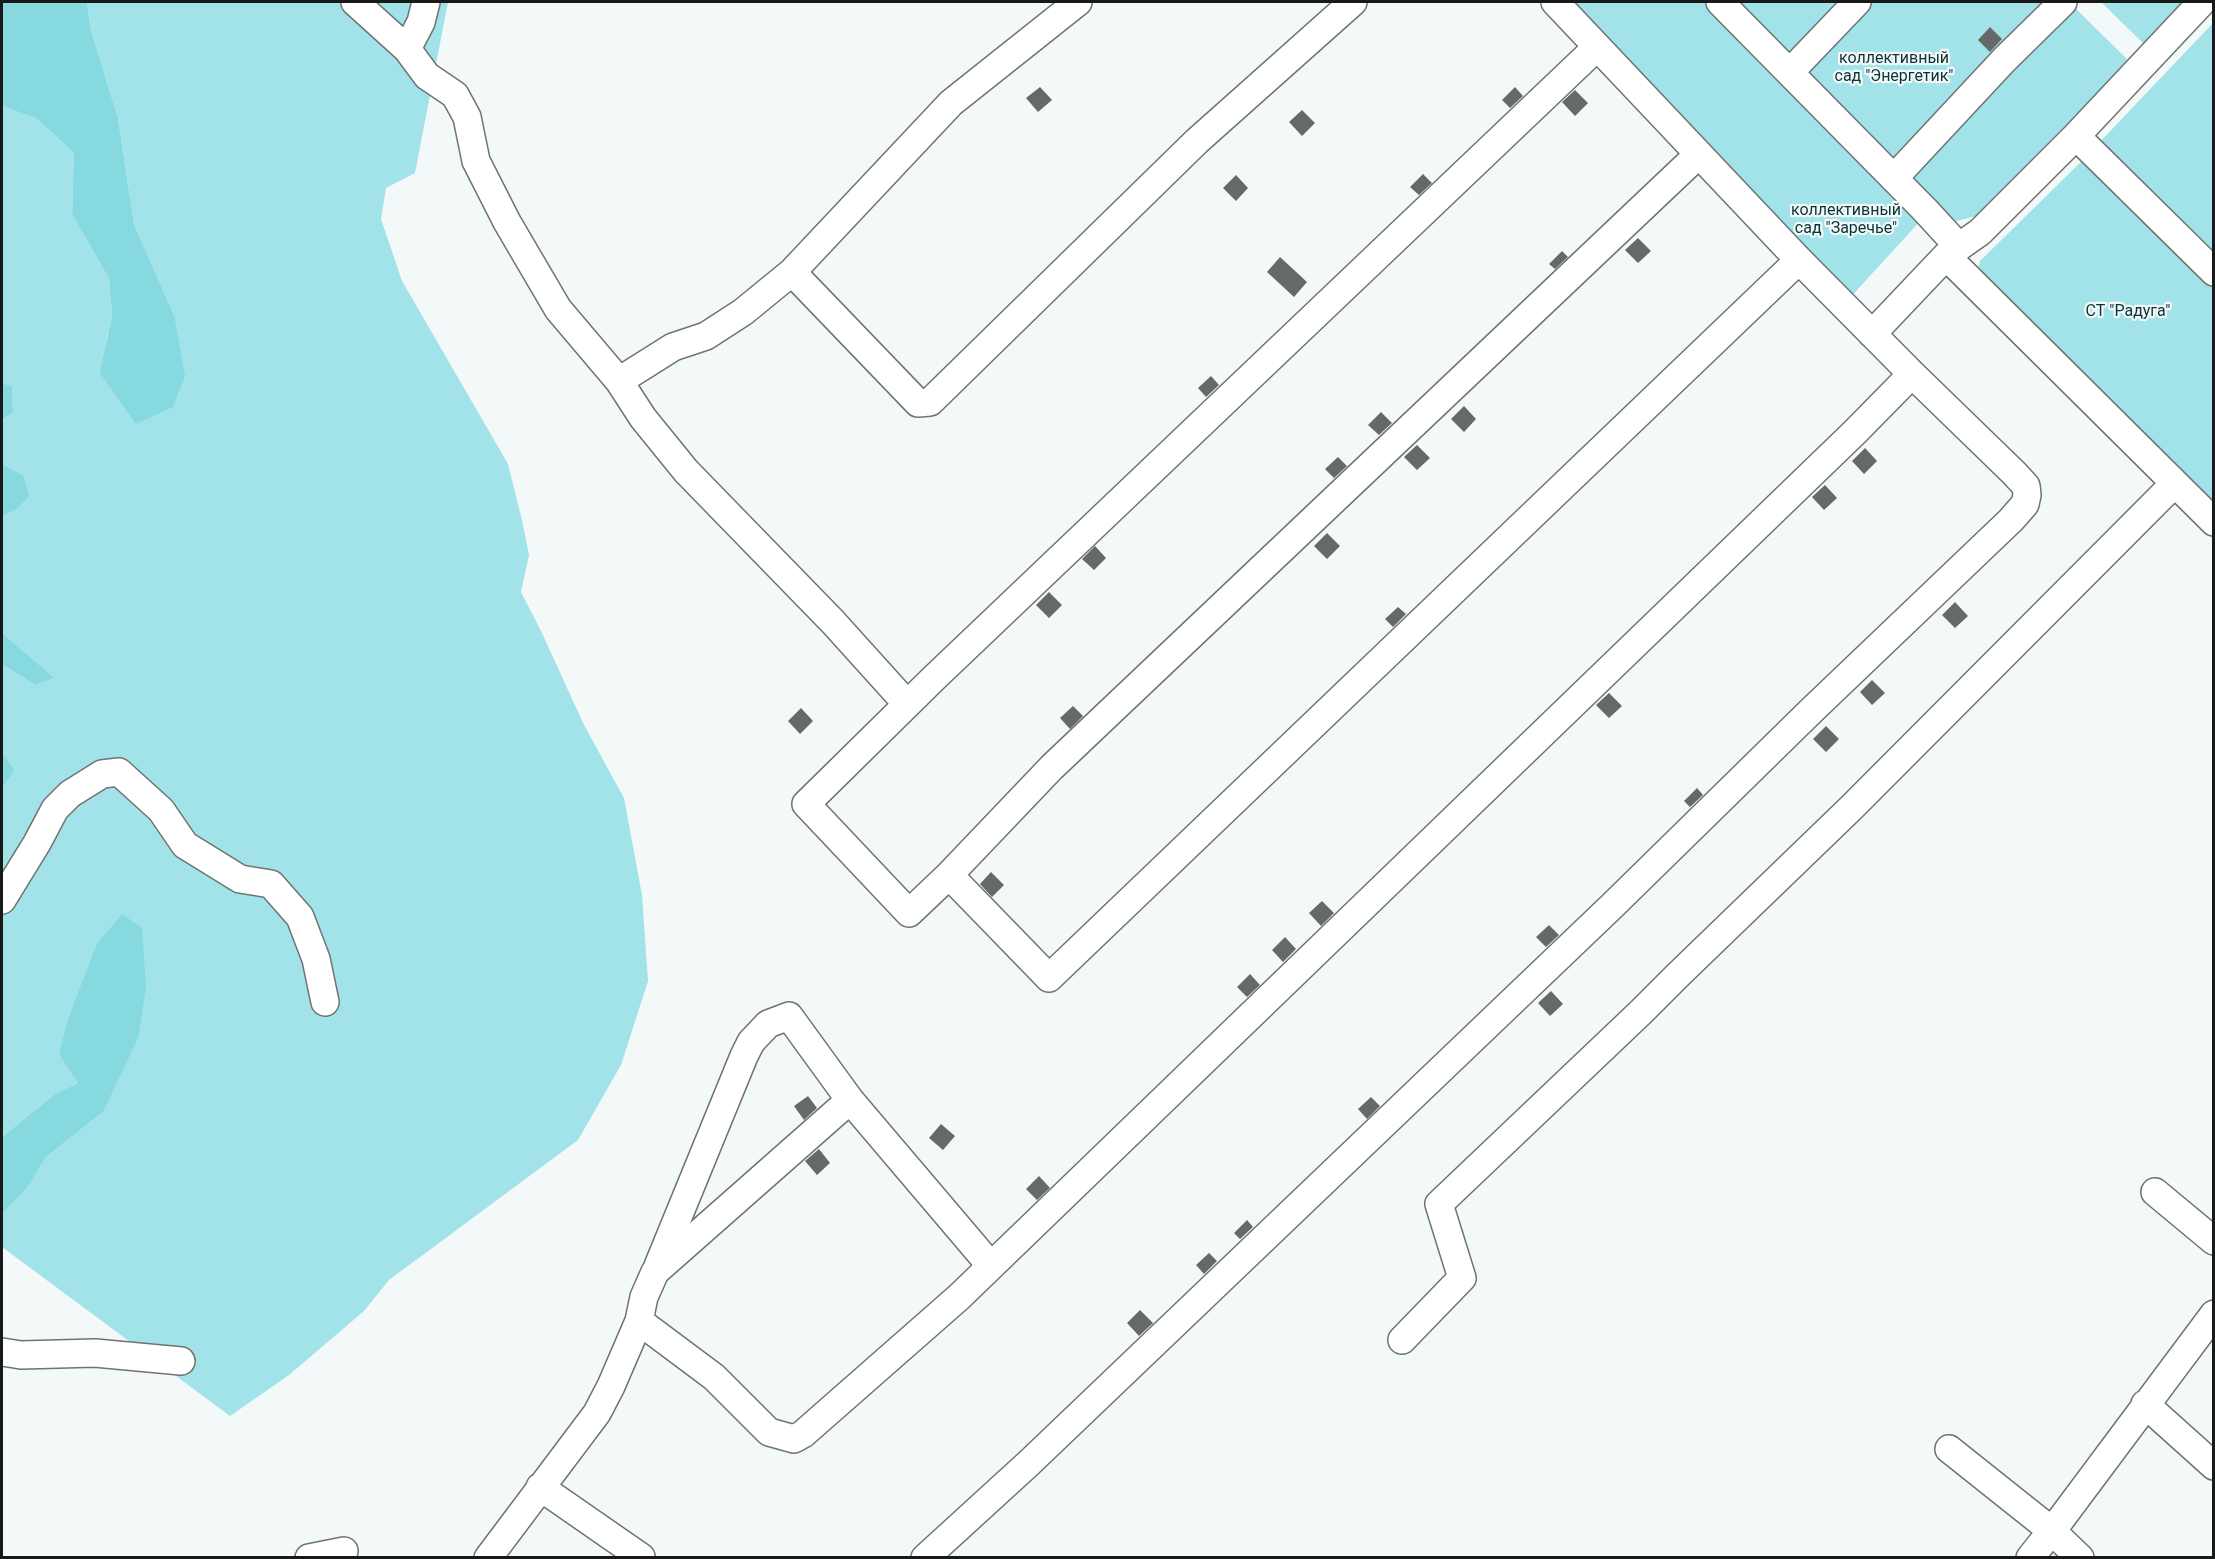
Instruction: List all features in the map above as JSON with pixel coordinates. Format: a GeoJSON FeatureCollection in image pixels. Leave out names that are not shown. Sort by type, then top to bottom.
{"type":"FeatureCollection","features":[{"type":"Feature","properties":{"kind":"lane"},"geometry":{"type":"LineString","coordinates":[[356,2],[406,49],[427,76],[455,95],[467,117],[476,162],[507,222],[558,309],[619,381],[643,418],[686,471],[833,622],[907,704]]}},
{"type":"Feature","properties":{"kind":"lane"},"geometry":{"type":"LineString","coordinates":[[406,49],[421,22],[426,2]]}},
{"type":"Feature","properties":{"kind":"lane"},"geometry":{"type":"LineString","coordinates":[[619,381],[673,347],[706,336],[742,312],[792,272],[951,103],[1078,2]]}},
{"type":"Feature","properties":{"kind":"lane"},"geometry":{"type":"LineString","coordinates":[[792,272],[918,404],[930,402],[1197,141],[1353,2]]}},
{"type":"Feature","properties":{"kind":"lane"},"geometry":{"type":"LineString","coordinates":[[925,1557],[1029,1463],[1612,906],[1812,710],[2020,512],[2025,504],[2026,486],[1799,260],[1555,2]]}},
{"type":"Feature","properties":{"kind":"lane"},"geometry":{"type":"LineString","coordinates":[[1720,2],[1894,178],[1953,251],[2174,484],[2214,522]]}},
{"type":"Feature","properties":{"kind":"lane"},"geometry":{"type":"LineString","coordinates":[[1790,72],[1857,2]]}},
{"type":"Feature","properties":{"kind":"lane"},"geometry":{"type":"LineString","coordinates":[[1894,178],[2004,60],[2063,2]]}},
{"type":"Feature","properties":{"kind":"lane"},"geometry":{"type":"LineString","coordinates":[[1872,334],[1953,251],[1980,232],[2076,136],[2202,2]]}},
{"type":"Feature","properties":{"kind":"lane"},"geometry":{"type":"LineString","coordinates":[[2208,2],[2214,7]]}},
{"type":"Feature","properties":{"kind":"lane"},"geometry":{"type":"LineString","coordinates":[[1597,47],[907,704],[807,804],[909,913],[949,875],[1052,767],[1699,154]]}},
{"type":"Feature","properties":{"kind":"lane"},"geometry":{"type":"LineString","coordinates":[[2076,136],[2214,272]]}},
{"type":"Feature","properties":{"kind":"lane"},"geometry":{"type":"LineString","coordinates":[[949,875],[1049,978],[1799,260]]}},
{"type":"Feature","properties":{"kind":"lane"},"geometry":{"type":"LineString","coordinates":[[639,1321],[714,1377],[769,1431],[794,1439],[803,1434],[959,1297],[1829,457],[1912,374]]}},
{"type":"Feature","properties":{"kind":"lane"},"geometry":{"type":"LineString","coordinates":[[1402,1340],[1462,1278],[1439,1204],[1851,808],[2174,484]]}},
{"type":"Feature","properties":{"kind":"lane"},"geometry":{"type":"LineString","coordinates":[[2,900],[55,809],[70,794],[102,774],[119,772],[161,810],[185,845],[240,879],[271,884],[300,917],[316,959],[325,1002]]}},
{"type":"Feature","properties":{"kind":"lane"},"geometry":{"type":"LineString","coordinates":[[488,1557],[597,1413],[639,1321],[644,1297],[744,1056],[751,1042],[768,1024],[789,1016],[850,1100],[991,1266]]}},
{"type":"Feature","properties":{"kind":"lane"},"geometry":{"type":"LineString","coordinates":[[655,1272],[850,1100]]}},
{"type":"Feature","properties":{"kind":"lane"},"geometry":{"type":"LineString","coordinates":[[2155,1192],[2214,1241]]}},
{"type":"Feature","properties":{"kind":"lane"},"geometry":{"type":"LineString","coordinates":[[2030,1557],[2052,1532],[2214,1314]]}},
{"type":"Feature","properties":{"kind":"lane"},"geometry":{"type":"LineString","coordinates":[[2,1352],[21,1355],[95,1353],[181,1361]]}},
{"type":"Feature","properties":{"kind":"lane"},"geometry":{"type":"LineString","coordinates":[[2145,1404],[2214,1466]]}},
{"type":"Feature","properties":{"kind":"lane"},"geometry":{"type":"LineString","coordinates":[[1949,1449],[2080,1557]]}},
{"type":"Feature","properties":{"kind":"lane"},"geometry":{"type":"LineString","coordinates":[[540,1487],[641,1557]]}},
{"type":"Feature","properties":{"kind":"lane"},"geometry":{"type":"LineString","coordinates":[[309,1557],[345,1555]]}},
{"type":"Feature","properties":{"kind":"green space"},"geometry":{"type":"Polygon","coordinates":[[[87,2],[448,2],[415,173],[386,188],[381,219],[402,281],[508,464],[529,555],[521,592],[584,725],[624,798],[642,895],[648,981],[621,1065],[578,1140],[389,1280],[364,1311],[289,1375],[230,1416],[2,1247],[2,1214],[28,1187],[46,1157],[103,1112],[82,987],[69,1016],[78,1083],[55,1094],[2,1137],[2,788],[15,770],[2,755],[2,664],[35,685],[53,678],[2,633],[2,517],[17,509],[23,475],[2,464],[2,420],[13,413],[12,386],[2,383],[2,106],[37,119],[74,153],[72,214],[109,279],[112,315],[106,342],[174,315],[134,224],[118,118],[91,30],[87,2]]]}},
{"type":"Feature","properties":{"kind":"green space","name":"коллективный сад \"Заречье\""},"geometry":{"type":"Polygon","coordinates":[[[1566,2],[1707,2],[1922,219],[1847,301],[1566,2]]]}},
{"type":"Feature","properties":{"kind":"green space","name":"коллективный сад \"Энергетик\""},"geometry":{"type":"Polygon","coordinates":[[[1733,2],[1843,2],[1789,59],[1733,2]]]}},
{"type":"Feature","properties":{"kind":"green space","name":"коллективный сад \"Энергетик\""},"geometry":{"type":"Polygon","coordinates":[[[1868,2],[2047,2],[1894,164],[1801,72],[1868,2]]]}},
{"type":"Feature","properties":{"kind":"green space"},"geometry":{"type":"Polygon","coordinates":[[[2101,2],[2188,2],[2145,45],[2101,2]]]}},
{"type":"Feature","properties":{"kind":"green space","name":"коллективный сад \"Энергетик\""},"geometry":{"type":"Polygon","coordinates":[[[2072,5],[2129,61],[1976,216],[1953,222],[1906,176],[2072,5]]]}},
{"type":"Feature","properties":{"kind":"green space"},"geometry":{"type":"Polygon","coordinates":[[[2213,23],[2213,259],[2097,145],[2213,23]]]}},
{"type":"Feature","properties":{"kind":"green space","name":"СТ \"Радуга\""},"geometry":{"type":"Polygon","coordinates":[[[2084,159],[2213,285],[2213,507],[1977,273],[1980,261],[2084,159]]]}},
{"type":"Feature","properties":{"kind":"shaded area"},"geometry":{"type":"Polygon","coordinates":[[[2,2],[87,2],[91,30],[118,118],[134,224],[174,315],[185,376],[173,407],[136,424],[100,373],[112,315],[109,279],[72,214],[74,153],[37,119],[2,106],[2,2]]]}},
{"type":"Feature","properties":{"kind":"shaded area"},"geometry":{"type":"Polygon","coordinates":[[[2,383],[12,386],[13,413],[2,420],[2,383]]]}},
{"type":"Feature","properties":{"kind":"shaded area"},"geometry":{"type":"Polygon","coordinates":[[[2,464],[23,475],[29,496],[17,509],[2,517],[2,464]]]}},
{"type":"Feature","properties":{"kind":"shaded area"},"geometry":{"type":"Polygon","coordinates":[[[2,633],[54,678],[35,685],[2,664],[2,633]]]}},
{"type":"Feature","properties":{"kind":"shaded area"},"geometry":{"type":"Polygon","coordinates":[[[2,755],[15,770],[2,788],[2,755]]]}},
{"type":"Feature","properties":{"kind":"shaded area"},"geometry":{"type":"Polygon","coordinates":[[[122,914],[142,928],[146,988],[138,1038],[103,1112],[46,1157],[28,1187],[2,1214],[2,1137],[55,1094],[78,1083],[59,1054],[69,1016],[97,944],[122,914]]]}},
{"type":"Feature","properties":{"kind":"building"},"geometry":{"type":"Polygon","coordinates":[[[1990,27],[2002,39],[1990,52],[1978,40],[1990,27]]]}},
{"type":"Feature","properties":{"kind":"building"},"geometry":{"type":"Polygon","coordinates":[[[1040,87],[1052,100],[1038,112],[1026,98],[1040,87]]]}},
{"type":"Feature","properties":{"kind":"building"},"geometry":{"type":"Polygon","coordinates":[[[1515,87],[1523,96],[1510,108],[1502,100],[1515,87]]]}},
{"type":"Feature","properties":{"kind":"building"},"geometry":{"type":"Polygon","coordinates":[[[1575,90],[1588,103],[1575,116],[1562,102],[1575,90]]]}},
{"type":"Feature","properties":{"kind":"building"},"geometry":{"type":"Polygon","coordinates":[[[1302,110],[1315,123],[1302,136],[1289,122],[1302,110]]]}},
{"type":"Feature","properties":{"kind":"building"},"geometry":{"type":"Polygon","coordinates":[[[1423,174],[1432,183],[1419,195],[1410,187],[1423,174]]]}},
{"type":"Feature","properties":{"kind":"building"},"geometry":{"type":"Polygon","coordinates":[[[1236,175],[1248,188],[1236,201],[1223,188],[1236,175]]]}},
{"type":"Feature","properties":{"kind":"building"},"geometry":{"type":"Polygon","coordinates":[[[1638,238],[1651,251],[1638,263],[1625,250],[1638,238]]]}},
{"type":"Feature","properties":{"kind":"building"},"geometry":{"type":"Polygon","coordinates":[[[1562,251],[1568,257],[1555,269],[1549,264],[1562,251]]]}},
{"type":"Feature","properties":{"kind":"building"},"geometry":{"type":"Polygon","coordinates":[[[1280,257],[1307,282],[1294,297],[1267,272],[1280,257]]]}},
{"type":"Feature","properties":{"kind":"building"},"geometry":{"type":"Polygon","coordinates":[[[1211,376],[1219,385],[1206,397],[1198,388],[1211,376]]]}},
{"type":"Feature","properties":{"kind":"building"},"geometry":{"type":"Polygon","coordinates":[[[1464,406],[1476,419],[1464,432],[1451,419],[1464,406]]]}},
{"type":"Feature","properties":{"kind":"building"},"geometry":{"type":"Polygon","coordinates":[[[1381,412],[1392,423],[1379,435],[1368,425],[1381,412]]]}},
{"type":"Feature","properties":{"kind":"building"},"geometry":{"type":"Polygon","coordinates":[[[1417,445],[1430,458],[1417,470],[1404,457],[1417,445]]]}},
{"type":"Feature","properties":{"kind":"building"},"geometry":{"type":"Polygon","coordinates":[[[1865,448],[1877,461],[1864,474],[1852,461],[1865,448]]]}},
{"type":"Feature","properties":{"kind":"building"},"geometry":{"type":"Polygon","coordinates":[[[1338,457],[1347,466],[1334,478],[1325,469],[1338,457]]]}},
{"type":"Feature","properties":{"kind":"building"},"geometry":{"type":"Polygon","coordinates":[[[1825,485],[1837,498],[1824,510],[1812,497],[1825,485]]]}},
{"type":"Feature","properties":{"kind":"building"},"geometry":{"type":"Polygon","coordinates":[[[1327,533],[1340,546],[1327,559],[1314,546],[1327,533]]]}},
{"type":"Feature","properties":{"kind":"building"},"geometry":{"type":"Polygon","coordinates":[[[1095,546],[1106,558],[1094,570],[1082,559],[1095,546]]]}},
{"type":"Feature","properties":{"kind":"building"},"geometry":{"type":"Polygon","coordinates":[[[1049,592],[1062,605],[1049,618],[1036,605],[1049,592]]]}},
{"type":"Feature","properties":{"kind":"building"},"geometry":{"type":"Polygon","coordinates":[[[1955,602],[1968,616],[1955,628],[1942,615],[1955,602]]]}},
{"type":"Feature","properties":{"kind":"building"},"geometry":{"type":"Polygon","coordinates":[[[1398,607],[1406,614],[1393,627],[1385,619],[1398,607]]]}},
{"type":"Feature","properties":{"kind":"building"},"geometry":{"type":"Polygon","coordinates":[[[1872,680],[1885,693],[1872,705],[1860,692],[1872,680]]]}},
{"type":"Feature","properties":{"kind":"building"},"geometry":{"type":"Polygon","coordinates":[[[1609,693],[1622,706],[1609,718],[1596,705],[1609,693]]]}},
{"type":"Feature","properties":{"kind":"building"},"geometry":{"type":"Polygon","coordinates":[[[1073,706],[1083,716],[1070,729],[1060,718],[1073,706]]]}},
{"type":"Feature","properties":{"kind":"building"},"geometry":{"type":"Polygon","coordinates":[[[801,708],[813,721],[800,734],[788,721],[801,708]]]}},
{"type":"Feature","properties":{"kind":"building"},"geometry":{"type":"Polygon","coordinates":[[[1826,726],[1839,739],[1826,752],[1813,739],[1826,726]]]}},
{"type":"Feature","properties":{"kind":"building"},"geometry":{"type":"Polygon","coordinates":[[[1697,788],[1703,795],[1690,807],[1684,801],[1697,788]]]}},
{"type":"Feature","properties":{"kind":"building"},"geometry":{"type":"Polygon","coordinates":[[[991,872],[1004,885],[992,897],[980,884],[991,872]]]}},
{"type":"Feature","properties":{"kind":"building"},"geometry":{"type":"Polygon","coordinates":[[[1322,901],[1334,913],[1321,926],[1309,913],[1322,901]]]}},
{"type":"Feature","properties":{"kind":"building"},"geometry":{"type":"Polygon","coordinates":[[[1549,925],[1559,935],[1546,947],[1536,937],[1549,925]]]}},
{"type":"Feature","properties":{"kind":"building"},"geometry":{"type":"Polygon","coordinates":[[[1285,937],[1296,949],[1283,962],[1272,950],[1285,937]]]}},
{"type":"Feature","properties":{"kind":"building"},"geometry":{"type":"Polygon","coordinates":[[[1250,974],[1260,985],[1247,997],[1237,987],[1250,974]]]}},
{"type":"Feature","properties":{"kind":"building"},"geometry":{"type":"Polygon","coordinates":[[[1551,991],[1563,1004],[1550,1016],[1538,1003],[1551,991]]]}},
{"type":"Feature","properties":{"kind":"building"},"geometry":{"type":"Polygon","coordinates":[[[808,1096],[817,1108],[804,1120],[794,1106],[808,1096]]]}},
{"type":"Feature","properties":{"kind":"building"},"geometry":{"type":"Polygon","coordinates":[[[1371,1097],[1380,1106],[1367,1119],[1358,1109],[1371,1097]]]}},
{"type":"Feature","properties":{"kind":"building"},"geometry":{"type":"Polygon","coordinates":[[[941,1124],[955,1136],[943,1150],[929,1138],[941,1124]]]}},
{"type":"Feature","properties":{"kind":"building"},"geometry":{"type":"Polygon","coordinates":[[[819,1149],[830,1163],[817,1175],[805,1161],[819,1149]]]}},
{"type":"Feature","properties":{"kind":"building"},"geometry":{"type":"Polygon","coordinates":[[[1039,1176],[1050,1188],[1037,1200],[1026,1189],[1039,1176]]]}},
{"type":"Feature","properties":{"kind":"building"},"geometry":{"type":"Polygon","coordinates":[[[1247,1220],[1253,1227],[1240,1239],[1234,1233],[1247,1220]]]}},
{"type":"Feature","properties":{"kind":"building"},"geometry":{"type":"Polygon","coordinates":[[[1209,1253],[1217,1261],[1204,1274],[1196,1265],[1209,1253]]]}},
{"type":"Feature","properties":{"kind":"building"},"geometry":{"type":"Polygon","coordinates":[[[1140,1310],[1153,1323],[1139,1336],[1127,1323],[1140,1310]]]}}]}
